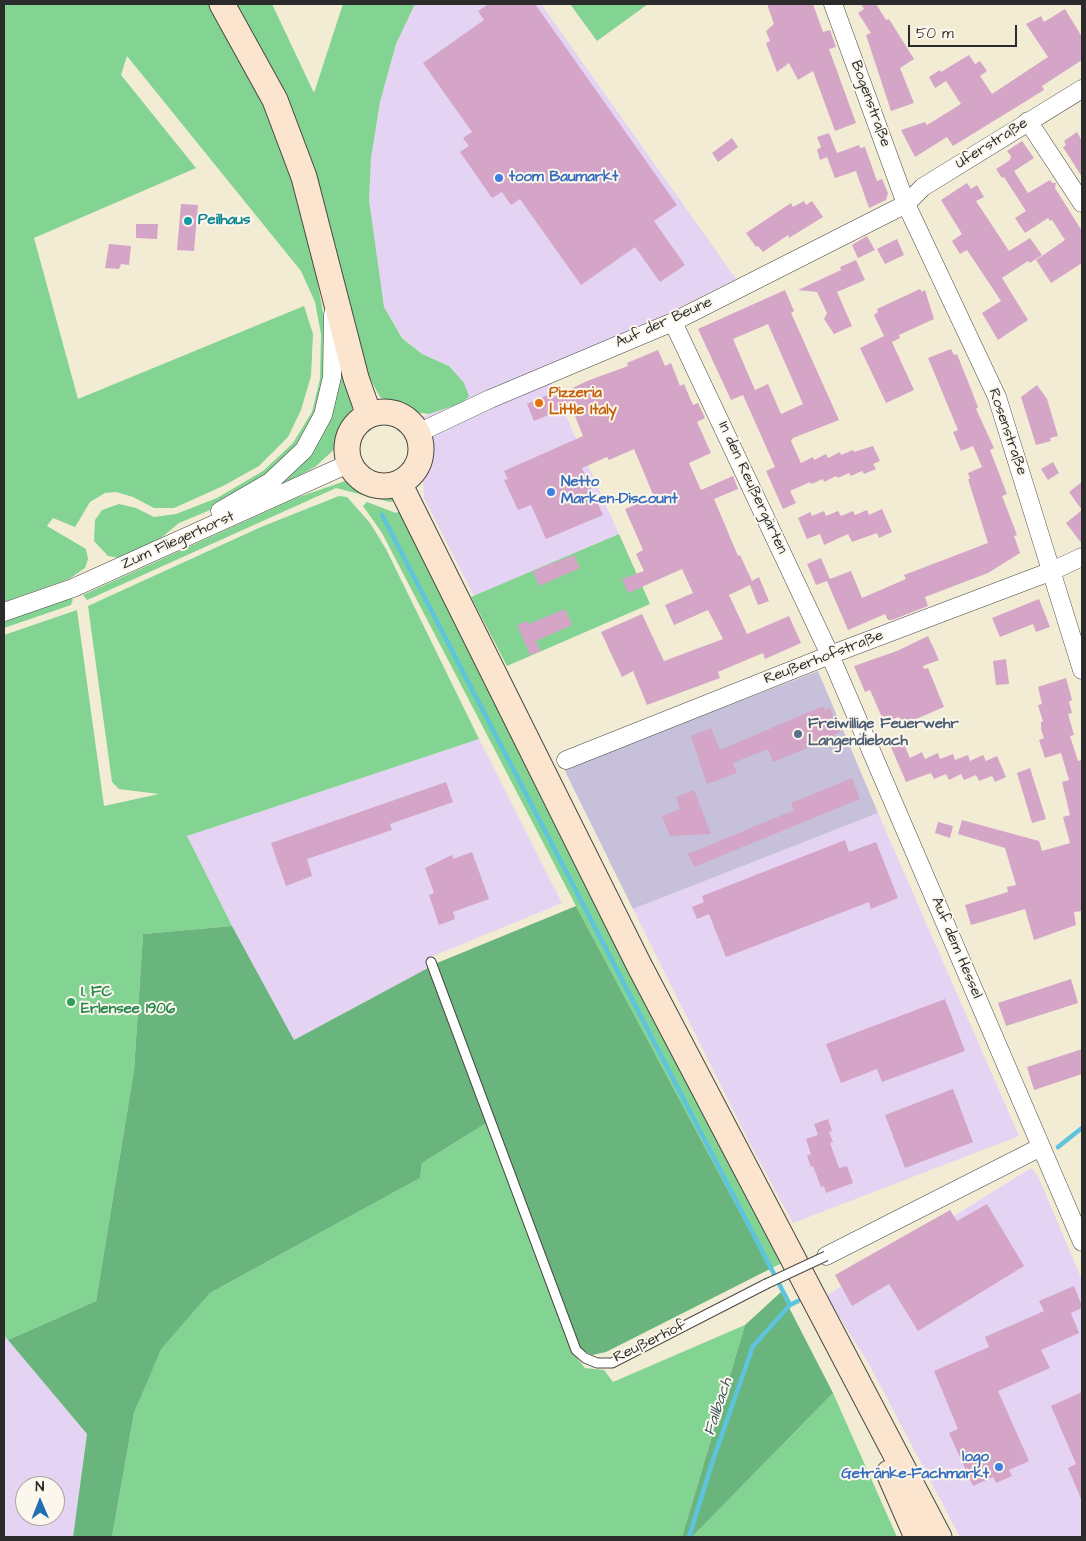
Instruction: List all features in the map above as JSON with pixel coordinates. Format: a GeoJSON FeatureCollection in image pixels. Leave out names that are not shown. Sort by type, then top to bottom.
{"type":"FeatureCollection","features":[{"type":"Feature","properties":{"kind":"main road"},"geometry":{"type":"LineString","coordinates":[[222,4],[275,100],[304,177],[356,378],[369,415]]}},
{"type":"Feature","properties":{"kind":"main road"},"geometry":{"type":"LineString","coordinates":[[380,412],[397,414],[411,423],[418,433],[421,444],[420,456],[416,467],[409,476],[399,482],[388,485],[365,480],[350,463],[348,441],[352,430],[359,421],[369,415],[380,412]]}},
{"type":"Feature","properties":{"kind":"main road"},"geometry":{"type":"LineString","coordinates":[[399,482],[639,965],[939,1537]]}},
{"type":"Feature","properties":{"kind":"main road"},"geometry":{"type":"LineString","coordinates":[[816,1302],[917,1537]]}},
{"type":"Feature","properties":{"kind":"street","name":"Bogenstraße"},"geometry":{"type":"LineString","coordinates":[[833,4],[906,204]]}},
{"type":"Feature","properties":{"kind":"street","name":"Uferstraße"},"geometry":{"type":"LineString","coordinates":[[906,204],[923,187],[1082,89]]}},
{"type":"Feature","properties":{"kind":"street"},"geometry":{"type":"LineString","coordinates":[[1028,121],[1082,203]]}},
{"type":"Feature","properties":{"kind":"street","name":"Auf der Beune"},"geometry":{"type":"LineString","coordinates":[[418,433],[490,398],[673,322],[906,204]]}},
{"type":"Feature","properties":{"kind":"street","name":"Rosenstraße"},"geometry":{"type":"LineString","coordinates":[[906,204],[997,397],[1082,670]]}},
{"type":"Feature","properties":{"kind":"street"},"geometry":{"type":"LineString","coordinates":[[170,545],[231,504],[270,482],[304,450],[324,415],[332,377],[334,291]]}},
{"type":"Feature","properties":{"kind":"street","name":"In den Reußergärten"},"geometry":{"type":"LineString","coordinates":[[673,322],[830,654]]}},
{"type":"Feature","properties":{"kind":"street","name":"Zum Fliegerhorst"},"geometry":{"type":"LineString","coordinates":[[4,612],[73,588],[350,463]]}},
{"type":"Feature","properties":{"kind":"street","name":"Reußerhofstraße"},"geometry":{"type":"LineString","coordinates":[[566,760],[830,654],[1052,571],[1082,557]]}},
{"type":"Feature","properties":{"kind":"street","name":"Auf dem Hessel"},"geometry":{"type":"LineString","coordinates":[[830,654],[1082,1242]]}},
{"type":"Feature","properties":{"kind":"street","name":"Reußerhof"},"geometry":{"type":"LineString","coordinates":[[826,1256],[1041,1147]]}},
{"type":"Feature","properties":{"kind":"lane","name":"Reußerhof"},"geometry":{"type":"LineString","coordinates":[[431,962],[576,1350],[585,1358],[597,1363],[612,1362],[766,1284],[826,1256]]}},
{"type":"Feature","properties":{"kind":"shaded area"},"geometry":{"type":"Polygon","coordinates":[[[415,4],[541,4],[736,279],[547,374],[619,534],[474,596],[424,498],[423,476],[432,451],[419,418],[462,403],[449,366],[422,354],[402,337],[384,307],[369,200],[371,158],[380,102],[396,44],[415,4]]]}},
{"type":"Feature","properties":{"kind":"shaded area"},"geometry":{"type":"Polygon","coordinates":[[[818,671],[878,813],[633,909],[564,769],[818,671]]]}},
{"type":"Feature","properties":{"kind":"shaded area"},"geometry":{"type":"Polygon","coordinates":[[[479,739],[562,903],[426,959],[428,968],[294,1040],[232,926],[187,836],[479,739]]]}},
{"type":"Feature","properties":{"kind":"shaded area"},"geometry":{"type":"Polygon","coordinates":[[[878,813],[1019,1136],[793,1223],[749,1142],[633,909],[878,813]]]}},
{"type":"Feature","properties":{"kind":"shaded area"},"geometry":{"type":"Polygon","coordinates":[[[1031,1168],[1038,1176],[1082,1280],[1082,1537],[960,1537],[869,1364],[826,1296],[1031,1168]]]}},
{"type":"Feature","properties":{"kind":"shaded area"},"geometry":{"type":"Polygon","coordinates":[[[4,1335],[87,1434],[73,1537],[4,1537],[4,1335]]]}},
{"type":"Feature","properties":{"kind":"green space"},"geometry":{"type":"Polygon","coordinates":[[[4,4],[211,4],[269,103],[319,263],[317,280],[327,333],[328,377],[319,414],[301,447],[269,479],[222,505],[179,523],[156,542],[119,558],[108,556],[94,541],[95,520],[102,510],[119,504],[136,508],[154,517],[176,514],[217,498],[263,471],[293,443],[312,412],[320,379],[321,334],[315,302],[301,271],[127,56],[121,75],[196,168],[34,238],[78,399],[304,306],[313,334],[311,376],[301,410],[288,437],[259,466],[223,486],[174,508],[154,508],[133,497],[116,492],[105,493],[90,502],[75,527],[53,518],[47,526],[86,549],[88,559],[85,568],[69,579],[4,602],[4,4]]]}},
{"type":"Feature","properties":{"kind":"green space"},"geometry":{"type":"Polygon","coordinates":[[[232,4],[272,4],[314,93],[343,4],[415,4],[396,44],[380,102],[371,158],[369,200],[384,307],[402,338],[422,354],[449,366],[464,383],[469,396],[462,403],[429,414],[413,412],[380,397],[368,375],[349,318],[232,4]]]}},
{"type":"Feature","properties":{"kind":"green space"},"geometry":{"type":"Polygon","coordinates":[[[570,4],[648,4],[597,41],[570,4]]]}},
{"type":"Feature","properties":{"kind":"green space"},"geometry":{"type":"Polygon","coordinates":[[[341,360],[352,405],[352,414],[346,424],[339,445],[315,467],[272,490],[306,454],[341,360]]]}},
{"type":"Feature","properties":{"kind":"green space"},"geometry":{"type":"Polygon","coordinates":[[[348,480],[384,492],[395,501],[390,502],[336,488],[87,600],[83,595],[296,498],[348,480]]]}},
{"type":"Feature","properties":{"kind":"green space"},"geometry":{"type":"Polygon","coordinates":[[[339,496],[347,497],[370,523],[386,549],[479,739],[187,836],[232,926],[143,934],[134,1070],[96,1301],[8,1340],[4,1335],[4,635],[77,610],[104,806],[159,794],[119,789],[112,782],[88,606],[261,527],[339,496]]]}},
{"type":"Feature","properties":{"kind":"green space"},"geometry":{"type":"Polygon","coordinates":[[[367,502],[396,513],[402,509],[782,1263],[770,1269],[576,906],[382,533],[363,506],[367,502]]]}},
{"type":"Feature","properties":{"kind":"green space"},"geometry":{"type":"Polygon","coordinates":[[[619,534],[650,604],[507,666],[471,597],[619,534]]]}},
{"type":"Feature","properties":{"kind":"green space"},"geometry":{"type":"Polygon","coordinates":[[[69,598],[73,599],[71,605],[4,628],[4,621],[69,598]]]}},
{"type":"Feature","properties":{"kind":"green space"},"geometry":{"type":"Polygon","coordinates":[[[576,906],[770,1269],[606,1352],[592,1355],[579,1348],[490,1117],[437,963],[576,906]]]}},
{"type":"Feature","properties":{"kind":"green space"},"geometry":{"type":"Polygon","coordinates":[[[232,926],[294,1040],[428,968],[488,1122],[422,1163],[420,1178],[210,1293],[161,1349],[134,1413],[112,1537],[73,1537],[87,1434],[8,1340],[96,1301],[134,1070],[143,934],[232,926]]]}},
{"type":"Feature","properties":{"kind":"green space"},"geometry":{"type":"Polygon","coordinates":[[[488,1122],[575,1356],[585,1368],[604,1370],[613,1382],[745,1325],[682,1537],[112,1537],[134,1413],[160,1349],[210,1293],[420,1178],[422,1163],[488,1122]]]}},
{"type":"Feature","properties":{"kind":"green space"},"geometry":{"type":"Polygon","coordinates":[[[781,1292],[833,1393],[692,1537],[682,1537],[745,1325],[781,1292]]]}},
{"type":"Feature","properties":{"kind":"green space"},"geometry":{"type":"Polygon","coordinates":[[[833,1393],[897,1537],[692,1537],[833,1393]]]}},
{"type":"Feature","properties":{"kind":"building"},"geometry":{"type":"Polygon","coordinates":[[[489,4],[535,4],[677,205],[654,221],[685,265],[660,282],[635,247],[581,285],[520,199],[511,205],[502,192],[492,198],[460,152],[469,146],[463,138],[472,132],[423,63],[484,20],[478,11],[489,4]]]}},
{"type":"Feature","properties":{"kind":"building"},"geometry":{"type":"Polygon","coordinates":[[[767,4],[813,4],[823,32],[830,30],[836,47],[829,49],[856,123],[835,131],[813,71],[798,80],[789,63],[777,72],[766,43],[770,41],[766,31],[774,24],[767,4]]]}},
{"type":"Feature","properties":{"kind":"building"},"geometry":{"type":"Polygon","coordinates":[[[861,4],[876,4],[886,20],[889,19],[914,59],[900,68],[914,103],[891,111],[866,35],[871,33],[858,13],[864,9],[861,4]]]}},
{"type":"Feature","properties":{"kind":"building"},"geometry":{"type":"Polygon","coordinates":[[[1065,9],[1082,37],[1082,60],[1042,86],[1044,90],[953,146],[947,137],[915,157],[901,130],[925,122],[927,125],[961,104],[946,81],[935,88],[929,77],[969,55],[975,64],[980,61],[987,71],[980,76],[992,94],[1048,57],[1026,24],[1041,16],[1044,22],[1065,9]]]}},
{"type":"Feature","properties":{"kind":"building"},"geometry":{"type":"Polygon","coordinates":[[[1077,132],[1082,141],[1082,177],[1063,147],[1066,145],[1064,141],[1077,132]]]}},
{"type":"Feature","properties":{"kind":"building"},"geometry":{"type":"Polygon","coordinates":[[[829,133],[837,153],[859,145],[860,148],[865,147],[877,181],[882,179],[888,193],[886,200],[869,208],[856,171],[835,178],[827,157],[820,160],[817,150],[821,147],[817,137],[829,133]]]}},
{"type":"Feature","properties":{"kind":"building"},"geometry":{"type":"Polygon","coordinates":[[[732,138],[738,147],[718,162],[712,153],[732,138]]]}},
{"type":"Feature","properties":{"kind":"building"},"geometry":{"type":"Polygon","coordinates":[[[1022,141],[1034,158],[1014,171],[1028,193],[1050,180],[1052,183],[1056,183],[1055,188],[1082,231],[1082,263],[1051,283],[1036,260],[1065,240],[1052,220],[1050,221],[1048,218],[1025,233],[1015,218],[1026,211],[1004,177],[1002,178],[996,169],[1010,160],[1011,156],[1007,151],[1022,141]]]}},
{"type":"Feature","properties":{"kind":"building"},"geometry":{"type":"Polygon","coordinates":[[[967,183],[971,189],[977,185],[984,197],[976,201],[1009,251],[1030,238],[1042,255],[1030,263],[1028,261],[1002,278],[1028,320],[998,340],[982,313],[1001,301],[967,250],[960,254],[952,241],[962,234],[941,200],[967,183]]]}},
{"type":"Feature","properties":{"kind":"building"},"geometry":{"type":"Polygon","coordinates":[[[804,201],[806,205],[812,201],[823,217],[789,238],[788,235],[763,252],[758,246],[756,247],[746,233],[791,203],[793,207],[804,201]]]}},
{"type":"Feature","properties":{"kind":"building","name":"Peilhaus"},"geometry":{"type":"Polygon","coordinates":[[[181,204],[198,205],[194,251],[177,250],[181,204]]]}},
{"type":"Feature","properties":{"kind":"building"},"geometry":{"type":"Polygon","coordinates":[[[136,224],[158,224],[157,239],[136,238],[136,224]]]}},
{"type":"Feature","properties":{"kind":"building"},"geometry":{"type":"Polygon","coordinates":[[[867,236],[875,250],[858,258],[852,245],[867,236]]]}},
{"type":"Feature","properties":{"kind":"building"},"geometry":{"type":"Polygon","coordinates":[[[897,239],[904,255],[885,264],[877,249],[897,239]]]}},
{"type":"Feature","properties":{"kind":"building"},"geometry":{"type":"Polygon","coordinates":[[[109,244],[131,246],[129,265],[121,264],[119,269],[105,268],[109,244]]]}},
{"type":"Feature","properties":{"kind":"building"},"geometry":{"type":"Polygon","coordinates":[[[856,260],[865,280],[837,292],[852,326],[834,334],[824,319],[827,313],[817,292],[798,290],[841,270],[840,267],[856,260]]]}},
{"type":"Feature","properties":{"kind":"building"},"geometry":{"type":"Polygon","coordinates":[[[920,289],[922,292],[925,290],[934,319],[899,335],[900,338],[892,342],[914,390],[886,403],[860,348],[884,336],[874,315],[878,312],[877,309],[920,289]]]}},
{"type":"Feature","properties":{"kind":"building"},"geometry":{"type":"Polygon","coordinates":[[[785,290],[794,311],[791,313],[839,420],[793,438],[791,441],[801,463],[813,457],[814,460],[826,454],[828,458],[840,452],[841,455],[853,450],[854,452],[873,446],[880,461],[873,464],[876,469],[864,474],[862,471],[851,476],[849,473],[838,478],[836,476],[824,482],[823,479],[811,484],[810,482],[790,491],[796,503],[783,509],[766,471],[775,467],[743,395],[731,400],[698,329],[785,290]],[[768,324],[733,339],[755,390],[768,384],[781,414],[803,404],[768,324]]]}},
{"type":"Feature","properties":{"kind":"building"},"geometry":{"type":"Polygon","coordinates":[[[951,349],[954,355],[957,354],[978,407],[976,409],[994,448],[990,450],[1007,494],[1002,496],[1017,535],[1014,536],[1020,553],[988,573],[925,597],[928,606],[892,620],[888,620],[885,614],[848,630],[827,581],[816,585],[807,564],[821,558],[830,579],[851,571],[862,598],[906,579],[904,575],[988,543],[968,479],[970,479],[968,473],[982,467],[973,446],[961,451],[953,432],[958,430],[928,358],[951,349]]]}},
{"type":"Feature","properties":{"kind":"building"},"geometry":{"type":"Polygon","coordinates":[[[658,350],[665,366],[671,363],[680,386],[684,384],[693,405],[698,403],[705,418],[697,422],[711,453],[689,463],[701,490],[733,476],[738,489],[714,499],[738,556],[740,555],[752,581],[759,577],[769,601],[758,605],[750,585],[729,595],[747,634],[789,616],[801,643],[765,659],[763,653],[718,672],[720,678],[647,705],[633,671],[622,677],[601,632],[642,614],[664,661],[723,639],[708,610],[674,625],[665,605],[693,593],[682,569],[628,593],[622,579],[644,571],[636,554],[643,550],[625,509],[654,497],[634,449],[609,460],[607,457],[582,468],[603,515],[546,539],[531,505],[518,510],[504,480],[508,479],[504,471],[583,436],[571,406],[534,421],[527,404],[548,395],[549,398],[552,398],[587,381],[628,366],[627,363],[658,350]]]}},
{"type":"Feature","properties":{"kind":"building"},"geometry":{"type":"Polygon","coordinates":[[[1037,385],[1047,399],[1058,436],[1050,438],[1051,441],[1036,445],[1021,397],[1037,385]]]}},
{"type":"Feature","properties":{"kind":"building"},"geometry":{"type":"Polygon","coordinates":[[[1053,462],[1059,473],[1048,480],[1041,469],[1053,462]]]}},
{"type":"Feature","properties":{"kind":"building"},"geometry":{"type":"Polygon","coordinates":[[[1082,482],[1082,510],[1069,492],[1082,482]]]}},
{"type":"Feature","properties":{"kind":"building"},"geometry":{"type":"Polygon","coordinates":[[[882,509],[892,532],[879,538],[877,533],[852,542],[848,534],[824,545],[820,534],[807,539],[798,518],[810,512],[812,516],[824,511],[826,516],[838,511],[841,516],[853,511],[855,515],[867,510],[869,515],[882,509]]]}},
{"type":"Feature","properties":{"kind":"building"},"geometry":{"type":"Polygon","coordinates":[[[1082,510],[1082,544],[1066,523],[1082,510]]]}},
{"type":"Feature","properties":{"kind":"building"},"geometry":{"type":"Polygon","coordinates":[[[574,555],[580,568],[539,586],[533,571],[574,555]]]}},
{"type":"Feature","properties":{"kind":"building"},"geometry":{"type":"Polygon","coordinates":[[[1039,599],[1050,627],[1036,632],[1033,624],[1000,637],[992,618],[1039,599]]]}},
{"type":"Feature","properties":{"kind":"building"},"geometry":{"type":"Polygon","coordinates":[[[565,609],[572,625],[536,641],[541,651],[530,655],[517,625],[528,621],[529,624],[565,609]]]}},
{"type":"Feature","properties":{"kind":"building"},"geometry":{"type":"Polygon","coordinates":[[[928,636],[939,660],[923,666],[924,669],[928,668],[944,707],[902,725],[899,717],[884,722],[870,690],[865,692],[854,666],[897,651],[928,636]]]}},
{"type":"Feature","properties":{"kind":"building"},"geometry":{"type":"Polygon","coordinates":[[[1006,659],[1009,684],[996,685],[993,661],[1006,659]]]}},
{"type":"Feature","properties":{"kind":"building"},"geometry":{"type":"Polygon","coordinates":[[[1066,678],[1072,700],[1069,702],[1072,713],[1068,714],[1074,735],[1070,736],[1078,761],[1082,760],[1082,911],[1074,912],[1076,925],[1034,940],[1025,909],[971,925],[965,905],[1008,892],[1007,887],[1016,885],[1005,848],[958,834],[962,820],[1039,841],[1042,851],[1070,843],[1063,817],[1070,815],[1062,782],[1069,780],[1061,753],[1045,758],[1039,740],[1044,738],[1041,730],[1041,722],[1043,722],[1038,705],[1042,704],[1038,687],[1066,678]]]}},
{"type":"Feature","properties":{"kind":"building"},"geometry":{"type":"Polygon","coordinates":[[[823,706],[825,710],[830,708],[840,732],[834,735],[835,737],[773,762],[768,749],[733,763],[737,773],[707,784],[691,736],[711,728],[720,750],[823,706]]]}},
{"type":"Feature","properties":{"kind":"building"},"geometry":{"type":"Polygon","coordinates":[[[903,742],[910,758],[922,752],[925,759],[938,753],[940,759],[953,754],[955,760],[968,755],[970,761],[983,755],[986,761],[997,756],[1006,777],[995,782],[992,776],[979,781],[976,775],[964,780],[961,774],[949,780],[946,774],[934,779],[931,773],[906,782],[891,747],[903,742]]]}},
{"type":"Feature","properties":{"kind":"building"},"geometry":{"type":"Polygon","coordinates":[[[1030,768],[1046,819],[1032,823],[1017,773],[1030,768]]]}},
{"type":"Feature","properties":{"kind":"building"},"geometry":{"type":"Polygon","coordinates":[[[852,778],[860,799],[694,867],[688,854],[794,810],[791,803],[852,778]]]}},
{"type":"Feature","properties":{"kind":"building"},"geometry":{"type":"Polygon","coordinates":[[[446,782],[453,802],[390,824],[392,830],[307,859],[312,876],[286,886],[271,843],[446,782]]]}},
{"type":"Feature","properties":{"kind":"building"},"geometry":{"type":"Polygon","coordinates":[[[694,790],[711,834],[670,836],[662,816],[680,809],[676,797],[694,790]]]}},
{"type":"Feature","properties":{"kind":"building"},"geometry":{"type":"Polygon","coordinates":[[[938,822],[953,826],[950,838],[935,833],[938,822]]]}},
{"type":"Feature","properties":{"kind":"building"},"geometry":{"type":"Polygon","coordinates":[[[845,840],[849,852],[876,842],[898,898],[871,909],[869,902],[726,957],[709,914],[697,919],[692,907],[704,902],[702,896],[845,840]]]}},
{"type":"Feature","properties":{"kind":"building"},"geometry":{"type":"Polygon","coordinates":[[[472,852],[489,899],[453,912],[455,919],[439,925],[429,895],[434,893],[425,868],[452,855],[453,859],[472,852]]]}},
{"type":"Feature","properties":{"kind":"building"},"geometry":{"type":"Polygon","coordinates":[[[1071,979],[1078,1003],[1006,1026],[998,1003],[1071,979]]]}},
{"type":"Feature","properties":{"kind":"building"},"geometry":{"type":"Polygon","coordinates":[[[945,999],[965,1051],[882,1082],[877,1069],[841,1083],[826,1044],[945,999]]]}},
{"type":"Feature","properties":{"kind":"building"},"geometry":{"type":"Polygon","coordinates":[[[1082,1049],[1082,1074],[1034,1090],[1027,1067],[1082,1049]]]}},
{"type":"Feature","properties":{"kind":"building"},"geometry":{"type":"Polygon","coordinates":[[[953,1089],[973,1142],[905,1168],[885,1115],[953,1089]]]}},
{"type":"Feature","properties":{"kind":"building"},"geometry":{"type":"Polygon","coordinates":[[[828,1119],[832,1131],[829,1132],[833,1142],[830,1143],[839,1168],[847,1166],[853,1183],[826,1193],[824,1186],[821,1187],[813,1166],[811,1167],[807,1156],[811,1154],[806,1139],[818,1135],[814,1124],[828,1119]]]}},
{"type":"Feature","properties":{"kind":"building"},"geometry":{"type":"Polygon","coordinates":[[[987,1204],[1024,1266],[918,1331],[889,1284],[852,1306],[835,1275],[950,1210],[957,1221],[987,1204]]]}},
{"type":"Feature","properties":{"kind":"building"},"geometry":{"type":"Polygon","coordinates":[[[1074,1286],[1082,1308],[1071,1313],[1079,1333],[1041,1350],[1050,1368],[998,1391],[1029,1461],[1009,1470],[1012,1476],[996,1483],[993,1477],[973,1486],[949,1433],[958,1429],[934,1371],[989,1347],[985,1337],[1044,1311],[1039,1301],[1074,1286]]]}},
{"type":"Feature","properties":{"kind":"building"},"geometry":{"type":"Polygon","coordinates":[[[1082,1392],[1082,1501],[1068,1468],[1076,1464],[1051,1406],[1082,1392]]]}},
{"type":"Feature","properties":{"kind":"waterway"},"geometry":{"type":"LineString","coordinates":[[382,515],[790,1305]]}},
{"type":"Feature","properties":{"kind":"waterway","name":"Fallbach"},"geometry":{"type":"LineString","coordinates":[[1058,1147],[1082,1128]]}},
{"type":"Feature","properties":{"kind":"waterway","name":"Fallbach"},"geometry":{"type":"LineString","coordinates":[[689,1537],[713,1460],[753,1346],[790,1305],[798,1301]]}},
{"type":"Feature","properties":{"kind":"place","name":"toom Baumarkt"},"geometry":{"type":"Point","coordinates":[499,178]}},
{"type":"Feature","properties":{"kind":"place","name":"Peilhaus"},"geometry":{"type":"Point","coordinates":[188,221]}},
{"type":"Feature","properties":{"kind":"place","name":"Pizzeria Little Italy"},"geometry":{"type":"Point","coordinates":[539,403]}},
{"type":"Feature","properties":{"kind":"place","name":"Netto Marken-Discount"},"geometry":{"type":"Point","coordinates":[551,492]}},
{"type":"Feature","properties":{"kind":"place","name":"Freiwillige Feuerwehr Langendiebach"},"geometry":{"type":"Point","coordinates":[798,734]}},
{"type":"Feature","properties":{"kind":"place","name":"1. FC Erlensee 1906"},"geometry":{"type":"Point","coordinates":[71,1002]}},
{"type":"Feature","properties":{"kind":"place","name":"logo Getränke-Fachmarkt"},"geometry":{"type":"Point","coordinates":[999,1467]}}]}
